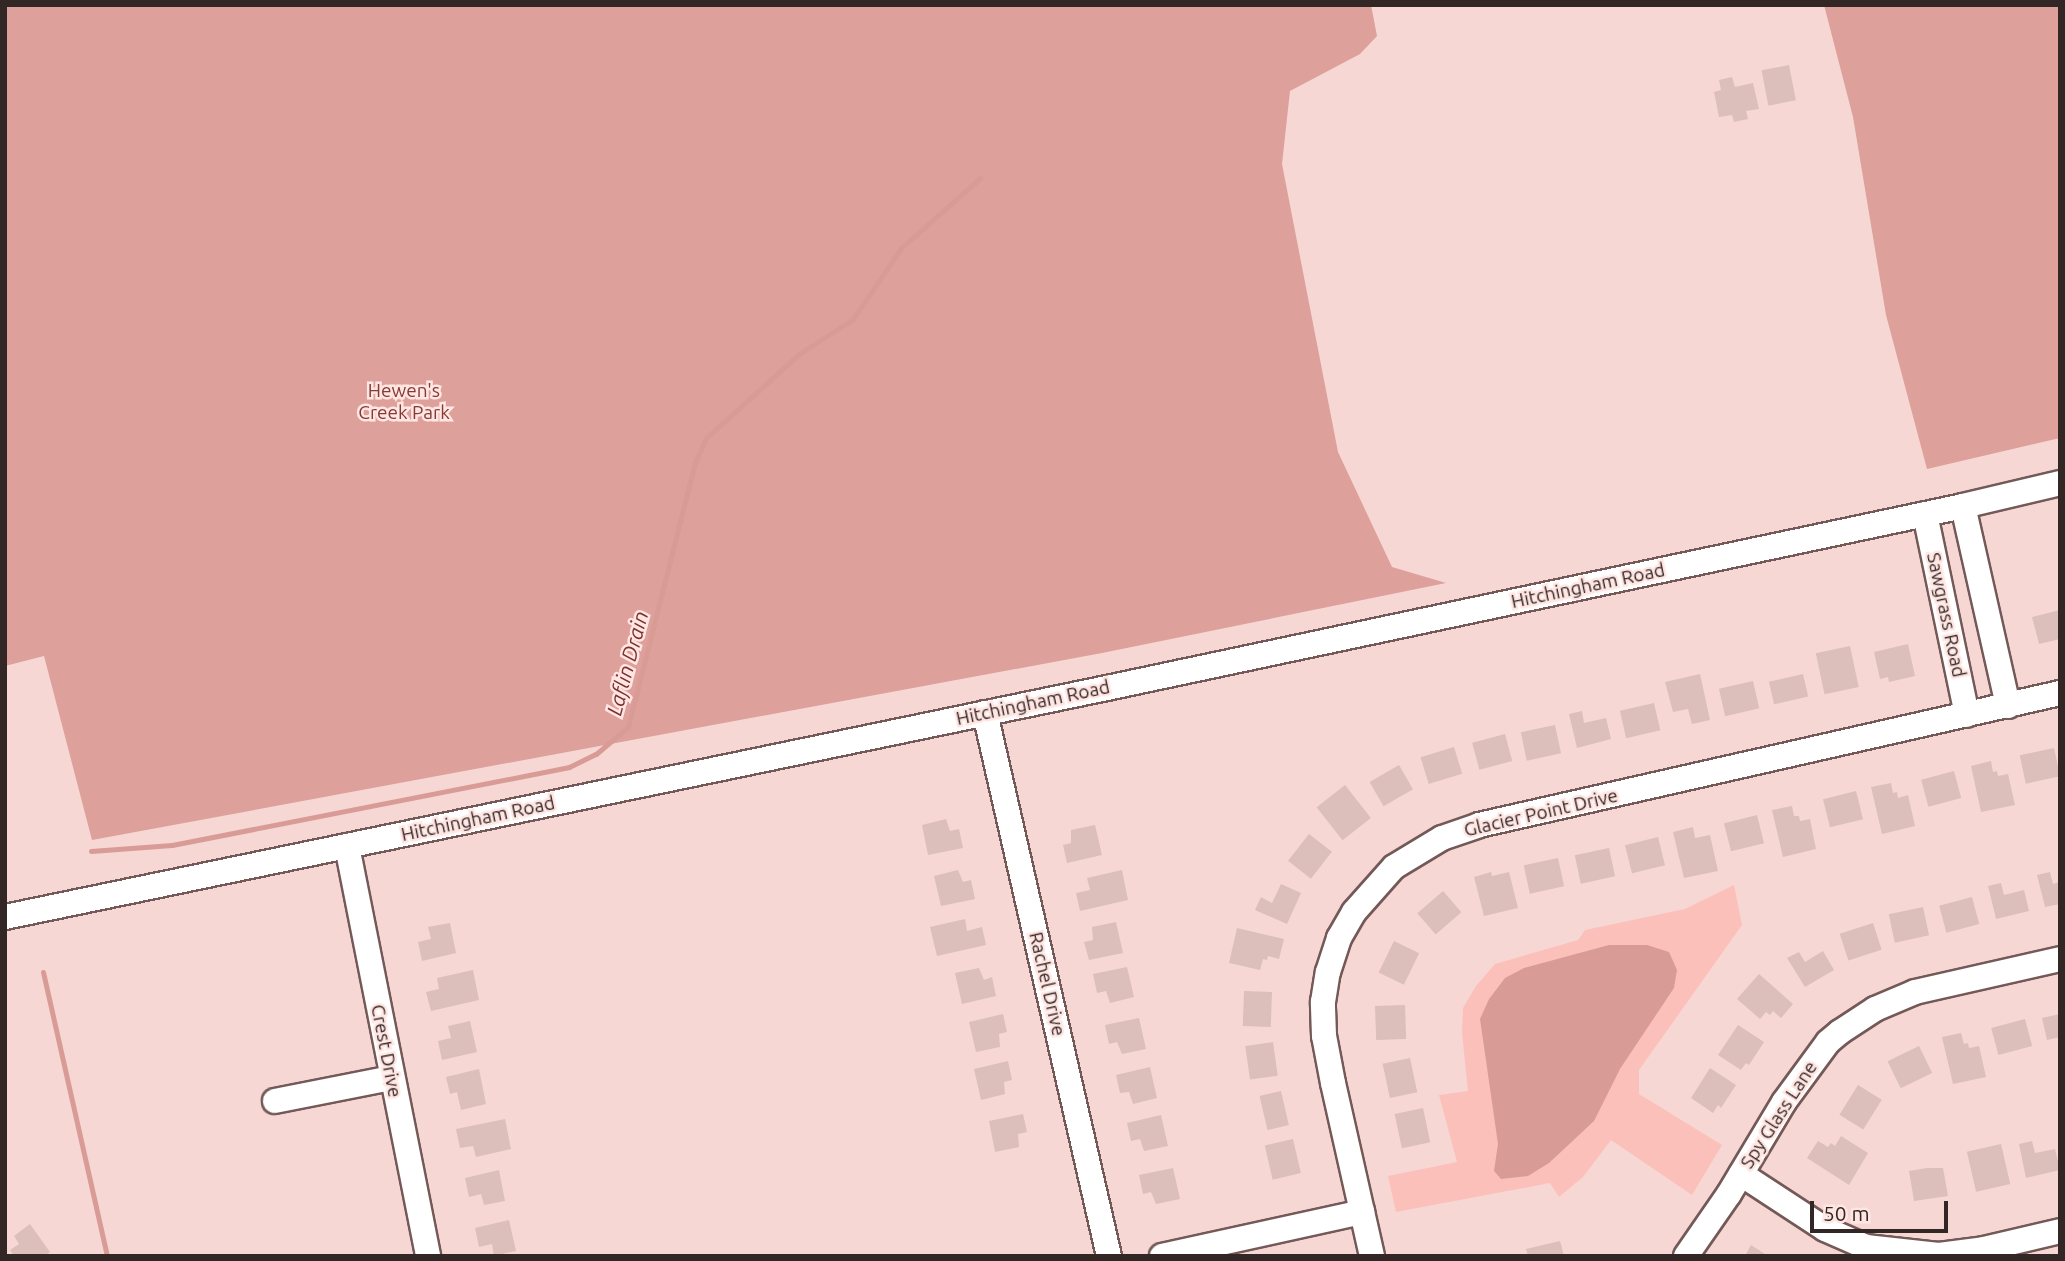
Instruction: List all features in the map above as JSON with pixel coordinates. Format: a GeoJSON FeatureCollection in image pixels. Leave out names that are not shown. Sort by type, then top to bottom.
{"type":"FeatureCollection","features":[{"type":"Feature","properties":{"kind":"street","name":"Hitchingham Road"},"geometry":{"type":"LineString","coordinates":[[5,916],[985,713],[1963,506],[2060,483]]}},
{"type":"Feature","properties":{"kind":"street","name":"Sawgrass Road"},"geometry":{"type":"LineString","coordinates":[[1963,506],[2008,706]]}},
{"type":"Feature","properties":{"kind":"street","name":"Sawgrass Road"},"geometry":{"type":"LineString","coordinates":[[1925,514],[1967,715]]}},
{"type":"Feature","properties":{"kind":"street","name":"Glacier Point Drive"},"geometry":{"type":"LineString","coordinates":[[1372,1256],[1324,1036],[1323,1002],[1328,972],[1339,938],[1354,912],[1394,867],[1434,842],[1479,825],[2060,693]]}},
{"type":"Feature","properties":{"kind":"street","name":"Rachel Drive"},"geometry":{"type":"LineString","coordinates":[[985,713],[1109,1256]]}},
{"type":"Feature","properties":{"kind":"street","name":"Crest Drive"},"geometry":{"type":"LineString","coordinates":[[347,846],[428,1256]]}},
{"type":"Feature","properties":{"kind":"street","name":"Spy Glass Lane"},"geometry":{"type":"LineString","coordinates":[[1686,1256],[1741,1174],[1784,1102],[1821,1052],[1854,1022],[1914,992],[2060,959]]}},
{"type":"Feature","properties":{"kind":"street"},"geometry":{"type":"LineString","coordinates":[[275,1101],[391,1078]]}},
{"type":"Feature","properties":{"kind":"street"},"geometry":{"type":"LineString","coordinates":[[1741,1174],[1825,1229],[1866,1247],[1939,1255],[1984,1249],[2060,1231]]}},
{"type":"Feature","properties":{"kind":"street"},"geometry":{"type":"LineString","coordinates":[[1162,1256],[1362,1212]]}},
{"type":"Feature","properties":{"kind":"shaded area"},"geometry":{"type":"Polygon","coordinates":[[[1734,885],[1742,925],[1639,1070],[1639,1094],[1722,1145],[1692,1195],[1611,1140],[1583,1177],[1559,1197],[1550,1183],[1396,1212],[1388,1176],[1457,1162],[1439,1095],[1468,1091],[1462,1033],[1463,1008],[1476,986],[1495,964],[1578,940],[1585,930],[1685,909],[1734,885]]]}},
{"type":"Feature","properties":{"kind":"shaded area"},"geometry":{"type":"Polygon","coordinates":[[[1609,945],[1647,945],[1669,952],[1677,970],[1674,988],[1620,1069],[1594,1121],[1549,1163],[1528,1176],[1501,1179],[1494,1171],[1498,1144],[1480,1019],[1489,999],[1505,978],[1524,968],[1609,945]]]}},
{"type":"Feature","properties":{"kind":"green space","name":"Hewen's Creek Park"},"geometry":{"type":"Polygon","coordinates":[[[5,5],[1371,5],[1377,36],[1360,54],[1290,91],[1282,164],[1338,452],[1392,567],[1446,583],[1102,653],[92,840],[44,656],[5,666],[5,5]]]}},
{"type":"Feature","properties":{"kind":"green space"},"geometry":{"type":"Polygon","coordinates":[[[1824,5],[2060,5],[2060,438],[1927,469],[1886,315],[1853,117],[1824,5]]]}},
{"type":"Feature","properties":{"kind":"building"},"geometry":{"type":"Polygon","coordinates":[[[1789,65],[1796,100],[1768,106],[1762,70],[1789,65]]]}},
{"type":"Feature","properties":{"kind":"building"},"geometry":{"type":"Polygon","coordinates":[[[1732,77],[1735,87],[1753,83],[1759,109],[1746,111],[1748,119],[1734,122],[1732,115],[1719,117],[1714,92],[1721,90],[1719,80],[1732,77]]]}},
{"type":"Feature","properties":{"kind":"building"},"geometry":{"type":"Polygon","coordinates":[[[2060,610],[2060,639],[2039,644],[2032,617],[2060,610]]]}},
{"type":"Feature","properties":{"kind":"building"},"geometry":{"type":"Polygon","coordinates":[[[1908,644],[1915,676],[1889,682],[1888,677],[1880,679],[1874,652],[1908,644]]]}},
{"type":"Feature","properties":{"kind":"building"},"geometry":{"type":"Polygon","coordinates":[[[1850,646],[1859,687],[1824,694],[1816,653],[1850,646]]]}},
{"type":"Feature","properties":{"kind":"building"},"geometry":{"type":"Polygon","coordinates":[[[1700,674],[1710,720],[1692,724],[1688,709],[1673,712],[1665,682],[1700,674]]]}},
{"type":"Feature","properties":{"kind":"building"},"geometry":{"type":"Polygon","coordinates":[[[1803,674],[1808,696],[1774,704],[1769,682],[1803,674]]]}},
{"type":"Feature","properties":{"kind":"building"},"geometry":{"type":"Polygon","coordinates":[[[1753,681],[1759,708],[1725,716],[1719,689],[1753,681]]]}},
{"type":"Feature","properties":{"kind":"building"},"geometry":{"type":"Polygon","coordinates":[[[1654,703],[1660,730],[1626,738],[1620,711],[1654,703]]]}},
{"type":"Feature","properties":{"kind":"building"},"geometry":{"type":"Polygon","coordinates":[[[1582,711],[1584,723],[1606,718],[1611,739],[1577,748],[1569,714],[1582,711]]]}},
{"type":"Feature","properties":{"kind":"building"},"geometry":{"type":"Polygon","coordinates":[[[1555,725],[1561,753],[1527,761],[1521,732],[1555,725]]]}},
{"type":"Feature","properties":{"kind":"building"},"geometry":{"type":"Polygon","coordinates":[[[1505,734],[1512,761],[1479,770],[1472,743],[1505,734]]]}},
{"type":"Feature","properties":{"kind":"building"},"geometry":{"type":"Polygon","coordinates":[[[1454,747],[1462,774],[1429,784],[1421,757],[1454,747]]]}},
{"type":"Feature","properties":{"kind":"building"},"geometry":{"type":"Polygon","coordinates":[[[2054,748],[2060,776],[2026,784],[2020,755],[2054,748]]]}},
{"type":"Feature","properties":{"kind":"building"},"geometry":{"type":"Polygon","coordinates":[[[1991,761],[1993,772],[1997,771],[1998,776],[2008,774],[2015,805],[1981,812],[1971,766],[1991,761]]]}},
{"type":"Feature","properties":{"kind":"building"},"geometry":{"type":"Polygon","coordinates":[[[1399,765],[1413,789],[1384,806],[1370,782],[1399,765]]]}},
{"type":"Feature","properties":{"kind":"building"},"geometry":{"type":"Polygon","coordinates":[[[1954,771],[1961,798],[1928,807],[1921,780],[1954,771]]]}},
{"type":"Feature","properties":{"kind":"building"},"geometry":{"type":"Polygon","coordinates":[[[1891,783],[1893,793],[1897,792],[1898,798],[1908,795],[1915,826],[1882,834],[1871,787],[1891,783]]]}},
{"type":"Feature","properties":{"kind":"building"},"geometry":{"type":"Polygon","coordinates":[[[1345,785],[1371,818],[1342,840],[1317,807],[1345,785]]]}},
{"type":"Feature","properties":{"kind":"building"},"geometry":{"type":"Polygon","coordinates":[[[1856,791],[1863,819],[1830,827],[1823,799],[1856,791]]]}},
{"type":"Feature","properties":{"kind":"building"},"geometry":{"type":"Polygon","coordinates":[[[1792,806],[1794,816],[1799,816],[1800,821],[1810,819],[1816,849],[1783,857],[1772,810],[1792,806]]]}},
{"type":"Feature","properties":{"kind":"building"},"geometry":{"type":"Polygon","coordinates":[[[1757,815],[1764,843],[1731,851],[1724,823],[1757,815]]]}},
{"type":"Feature","properties":{"kind":"building"},"geometry":{"type":"Polygon","coordinates":[[[946,819],[950,831],[959,829],[963,848],[928,855],[922,825],[946,819]]]}},
{"type":"Feature","properties":{"kind":"building"},"geometry":{"type":"Polygon","coordinates":[[[1095,825],[1102,855],[1067,863],[1063,845],[1071,843],[1071,830],[1095,825]]]}},
{"type":"Feature","properties":{"kind":"building"},"geometry":{"type":"Polygon","coordinates":[[[1693,827],[1695,838],[1710,835],[1718,871],[1684,878],[1673,832],[1693,827]]]}},
{"type":"Feature","properties":{"kind":"building"},"geometry":{"type":"Polygon","coordinates":[[[1309,834],[1332,852],[1311,879],[1288,861],[1309,834]]]}},
{"type":"Feature","properties":{"kind":"building"},"geometry":{"type":"Polygon","coordinates":[[[1658,837],[1665,865],[1632,873],[1625,845],[1658,837]]]}},
{"type":"Feature","properties":{"kind":"building"},"geometry":{"type":"Polygon","coordinates":[[[1609,848],[1615,876],[1581,884],[1575,855],[1609,848]]]}},
{"type":"Feature","properties":{"kind":"building"},"geometry":{"type":"Polygon","coordinates":[[[1558,858],[1564,886],[1530,894],[1524,865],[1558,858]]]}},
{"type":"Feature","properties":{"kind":"building"},"geometry":{"type":"Polygon","coordinates":[[[958,870],[963,882],[971,880],[975,899],[941,906],[934,876],[958,870]]]}},
{"type":"Feature","properties":{"kind":"building"},"geometry":{"type":"Polygon","coordinates":[[[1122,870],[1128,900],[1080,911],[1076,893],[1090,890],[1087,878],[1122,870]]]}},
{"type":"Feature","properties":{"kind":"building"},"geometry":{"type":"Polygon","coordinates":[[[1491,872],[1492,876],[1509,872],[1518,908],[1484,916],[1474,877],[1491,872]]]}},
{"type":"Feature","properties":{"kind":"building"},"geometry":{"type":"Polygon","coordinates":[[[2050,872],[2053,884],[2060,882],[2060,904],[2045,907],[2037,875],[2050,872]]]}},
{"type":"Feature","properties":{"kind":"building"},"geometry":{"type":"Polygon","coordinates":[[[2001,883],[2004,895],[2024,890],[2029,911],[1996,919],[1988,886],[2001,883]]]}},
{"type":"Feature","properties":{"kind":"building"},"geometry":{"type":"Polygon","coordinates":[[[1281,884],[1301,893],[1287,924],[1255,910],[1261,897],[1272,903],[1281,884]]]}},
{"type":"Feature","properties":{"kind":"building"},"geometry":{"type":"Polygon","coordinates":[[[1443,891],[1461,912],[1436,934],[1417,913],[1443,891]]]}},
{"type":"Feature","properties":{"kind":"building"},"geometry":{"type":"Polygon","coordinates":[[[1972,897],[1979,924],[1946,933],[1939,906],[1972,897]]]}},
{"type":"Feature","properties":{"kind":"building"},"geometry":{"type":"Polygon","coordinates":[[[1923,907],[1929,935],[1895,943],[1889,914],[1923,907]]]}},
{"type":"Feature","properties":{"kind":"building"},"geometry":{"type":"Polygon","coordinates":[[[965,919],[967,931],[982,927],[986,945],[937,956],[930,927],[965,919]]]}},
{"type":"Feature","properties":{"kind":"building"},"geometry":{"type":"Polygon","coordinates":[[[1116,922],[1123,953],[1089,960],[1084,942],[1093,940],[1092,927],[1116,922]]]}},
{"type":"Feature","properties":{"kind":"building"},"geometry":{"type":"Polygon","coordinates":[[[450,923],[456,953],[422,961],[418,942],[431,939],[428,927],[450,923]]]}},
{"type":"Feature","properties":{"kind":"building"},"geometry":{"type":"Polygon","coordinates":[[[1873,923],[1882,950],[1848,960],[1840,934],[1873,923]]]}},
{"type":"Feature","properties":{"kind":"building"},"geometry":{"type":"Polygon","coordinates":[[[1237,928],[1284,939],[1279,959],[1268,956],[1267,960],[1263,959],[1260,970],[1229,963],[1237,928]]]}},
{"type":"Feature","properties":{"kind":"building"},"geometry":{"type":"Polygon","coordinates":[[[1394,941],[1419,953],[1404,985],[1379,972],[1394,941]]]}},
{"type":"Feature","properties":{"kind":"building"},"geometry":{"type":"Polygon","coordinates":[[[1823,951],[1834,970],[1805,987],[1787,958],[1799,952],[1805,962],[1823,951]]]}},
{"type":"Feature","properties":{"kind":"building"},"geometry":{"type":"Polygon","coordinates":[[[1127,967],[1134,997],[1110,1003],[1106,991],[1097,993],[1093,974],[1127,967]]]}},
{"type":"Feature","properties":{"kind":"building"},"geometry":{"type":"Polygon","coordinates":[[[979,968],[984,980],[992,977],[996,996],[962,1004],[955,973],[979,968]]]}},
{"type":"Feature","properties":{"kind":"building"},"geometry":{"type":"Polygon","coordinates":[[[473,970],[479,1000],[431,1011],[426,992],[439,989],[437,978],[473,970]]]}},
{"type":"Feature","properties":{"kind":"building"},"geometry":{"type":"Polygon","coordinates":[[[1759,974],[1793,1004],[1781,1018],[1773,1011],[1770,1015],[1766,1012],[1760,1019],[1737,999],[1759,974]]]}},
{"type":"Feature","properties":{"kind":"building"},"geometry":{"type":"Polygon","coordinates":[[[1244,991],[1272,992],[1271,1027],[1243,1026],[1244,991]]]}},
{"type":"Feature","properties":{"kind":"building"},"geometry":{"type":"Polygon","coordinates":[[[1405,1005],[1406,1039],[1376,1040],[1375,1006],[1405,1005]]]}},
{"type":"Feature","properties":{"kind":"building"},"geometry":{"type":"Polygon","coordinates":[[[1003,1014],[1007,1032],[999,1034],[1000,1047],[976,1052],[969,1022],[1003,1014]]]}},
{"type":"Feature","properties":{"kind":"building"},"geometry":{"type":"Polygon","coordinates":[[[2060,1014],[2060,1037],[2047,1040],[2042,1018],[2060,1014]]]}},
{"type":"Feature","properties":{"kind":"building"},"geometry":{"type":"Polygon","coordinates":[[[1139,1018],[1146,1049],[1122,1054],[1117,1042],[1109,1044],[1105,1025],[1139,1018]]]}},
{"type":"Feature","properties":{"kind":"building"},"geometry":{"type":"Polygon","coordinates":[[[2025,1019],[2032,1046],[1998,1055],[1991,1028],[2025,1019]]]}},
{"type":"Feature","properties":{"kind":"building"},"geometry":{"type":"Polygon","coordinates":[[[470,1021],[477,1052],[442,1060],[438,1041],[451,1038],[448,1026],[470,1021]]]}},
{"type":"Feature","properties":{"kind":"building"},"geometry":{"type":"Polygon","coordinates":[[[1738,1025],[1764,1042],[1749,1065],[1746,1063],[1741,1070],[1718,1055],[1738,1025]]]}},
{"type":"Feature","properties":{"kind":"building"},"geometry":{"type":"Polygon","coordinates":[[[1961,1033],[1964,1044],[1968,1043],[1969,1048],[1979,1046],[1986,1077],[1953,1084],[1942,1037],[1961,1033]]]}},
{"type":"Feature","properties":{"kind":"building"},"geometry":{"type":"Polygon","coordinates":[[[1273,1042],[1278,1076],[1250,1080],[1245,1046],[1273,1042]]]}},
{"type":"Feature","properties":{"kind":"building"},"geometry":{"type":"Polygon","coordinates":[[[1919,1046],[1932,1073],[1901,1088],[1888,1061],[1919,1046]]]}},
{"type":"Feature","properties":{"kind":"building"},"geometry":{"type":"Polygon","coordinates":[[[1410,1058],[1417,1092],[1390,1098],[1383,1064],[1410,1058]]]}},
{"type":"Feature","properties":{"kind":"building"},"geometry":{"type":"Polygon","coordinates":[[[1008,1061],[1012,1080],[1004,1082],[1005,1094],[981,1100],[974,1069],[1008,1061]]]}},
{"type":"Feature","properties":{"kind":"building"},"geometry":{"type":"Polygon","coordinates":[[[1150,1067],[1157,1098],[1133,1104],[1129,1092],[1120,1093],[1116,1075],[1150,1067]]]}},
{"type":"Feature","properties":{"kind":"building"},"geometry":{"type":"Polygon","coordinates":[[[1710,1068],[1736,1085],[1721,1108],[1718,1105],[1713,1113],[1691,1098],[1710,1068]]]}},
{"type":"Feature","properties":{"kind":"building"},"geometry":{"type":"Polygon","coordinates":[[[479,1069],[486,1104],[461,1110],[457,1092],[450,1094],[446,1077],[479,1069]]]}},
{"type":"Feature","properties":{"kind":"building"},"geometry":{"type":"Polygon","coordinates":[[[1858,1085],[1882,1100],[1863,1130],[1839,1115],[1858,1085]]]}},
{"type":"Feature","properties":{"kind":"building"},"geometry":{"type":"Polygon","coordinates":[[[1281,1091],[1289,1125],[1267,1130],[1260,1096],[1281,1091]]]}},
{"type":"Feature","properties":{"kind":"building"},"geometry":{"type":"Polygon","coordinates":[[[1423,1108],[1430,1142],[1402,1148],[1395,1114],[1423,1108]]]}},
{"type":"Feature","properties":{"kind":"building"},"geometry":{"type":"Polygon","coordinates":[[[1023,1114],[1027,1132],[1018,1134],[1019,1147],[995,1152],[989,1121],[1023,1114]]]}},
{"type":"Feature","properties":{"kind":"building"},"geometry":{"type":"Polygon","coordinates":[[[1161,1115],[1168,1146],[1144,1151],[1140,1139],[1131,1141],[1127,1123],[1161,1115]]]}},
{"type":"Feature","properties":{"kind":"building"},"geometry":{"type":"Polygon","coordinates":[[[505,1119],[511,1149],[476,1157],[473,1146],[460,1148],[456,1129],[505,1119]]]}},
{"type":"Feature","properties":{"kind":"building"},"geometry":{"type":"Polygon","coordinates":[[[1841,1136],[1868,1153],[1849,1185],[1807,1158],[1818,1141],[1828,1147],[1831,1143],[1835,1146],[1841,1136]]]}},
{"type":"Feature","properties":{"kind":"building"},"geometry":{"type":"Polygon","coordinates":[[[1293,1139],[1301,1173],[1273,1180],[1265,1146],[1293,1139]]]}},
{"type":"Feature","properties":{"kind":"building"},"geometry":{"type":"Polygon","coordinates":[[[2032,1141],[2035,1153],[2055,1149],[2060,1170],[2026,1178],[2019,1144],[2032,1141]]]}},
{"type":"Feature","properties":{"kind":"building"},"geometry":{"type":"Polygon","coordinates":[[[2001,1144],[2010,1184],[1976,1192],[1967,1152],[2001,1144]]]}},
{"type":"Feature","properties":{"kind":"building"},"geometry":{"type":"Polygon","coordinates":[[[1173,1168],[1180,1199],[1156,1204],[1151,1192],[1143,1194],[1139,1175],[1173,1168]]]}},
{"type":"Feature","properties":{"kind":"building"},"geometry":{"type":"Polygon","coordinates":[[[1943,1168],[1948,1196],[1914,1201],[1909,1171],[1943,1168]]]}},
{"type":"Feature","properties":{"kind":"building"},"geometry":{"type":"Polygon","coordinates":[[[499,1170],[505,1201],[484,1205],[481,1194],[469,1197],[465,1178],[499,1170]]]}},
{"type":"Feature","properties":{"kind":"building"},"geometry":{"type":"Polygon","coordinates":[[[509,1220],[516,1251],[494,1256],[492,1244],[479,1247],[475,1228],[509,1220]]]}},
{"type":"Feature","properties":{"kind":"building"},"geometry":{"type":"Polygon","coordinates":[[[30,1224],[50,1252],[45,1256],[14,1256],[10,1250],[19,1244],[14,1236],[30,1224]]]}},
{"type":"Feature","properties":{"kind":"building"},"geometry":{"type":"Polygon","coordinates":[[[1560,1241],[1564,1256],[1528,1256],[1526,1249],[1560,1241]]]}},
{"type":"Feature","properties":{"kind":"building"},"geometry":{"type":"Polygon","coordinates":[[[1751,1245],[1768,1256],[1745,1256],[1751,1245]]]}},
{"type":"Feature","properties":{"kind":"waterway","name":"Laflin Drain"},"geometry":{"type":"LineString","coordinates":[[91,851],[172,845],[569,767],[596,754],[628,727],[695,463],[706,438],[799,354],[853,319],[901,248],[980,178]]}},
{"type":"Feature","properties":{"kind":"waterway"},"geometry":{"type":"LineString","coordinates":[[43,972],[107,1256]]}}]}
